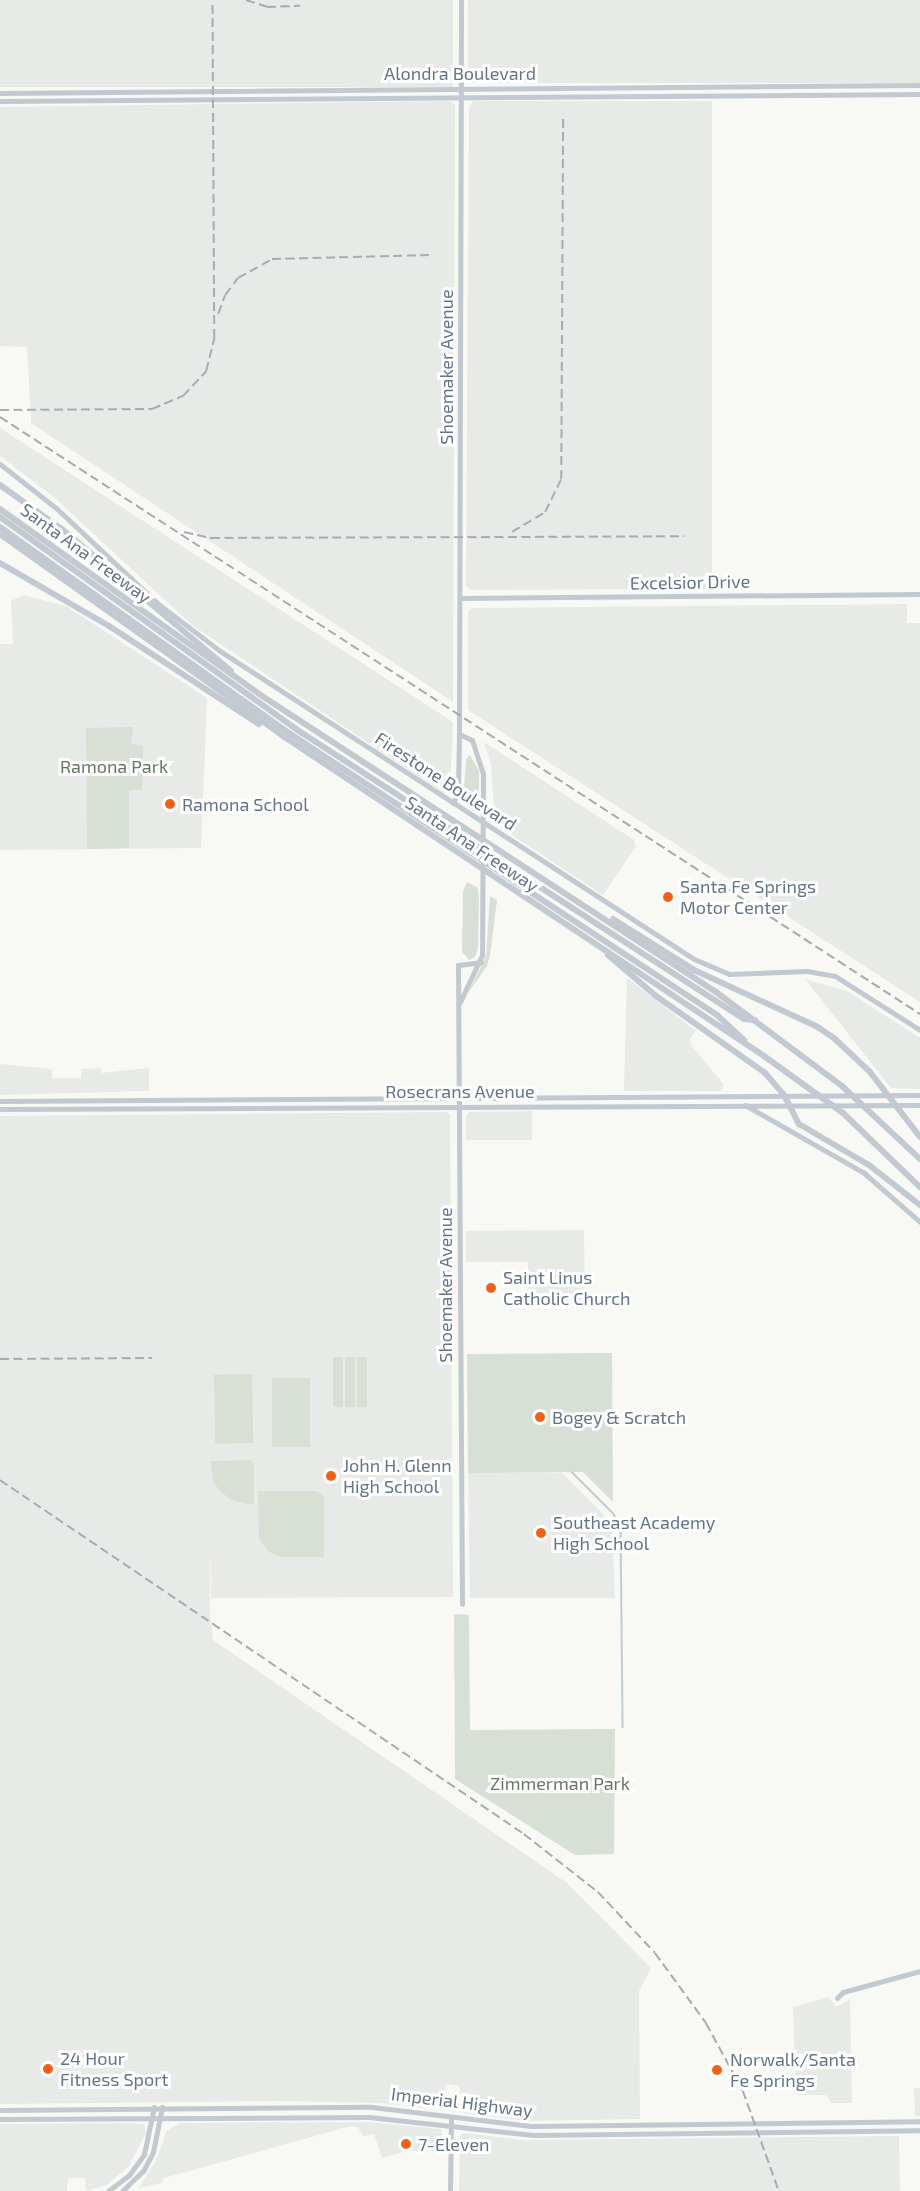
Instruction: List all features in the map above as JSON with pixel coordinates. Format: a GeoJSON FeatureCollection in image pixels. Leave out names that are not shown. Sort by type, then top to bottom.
{"type":"FeatureCollection","features":[{"type":"Feature","properties":{"kind":"highway"},"geometry":{"type":"LineString","coordinates":[[0,485],[63,530],[259,694]]}},
{"type":"Feature","properties":{"kind":"highway","name":"Santa Ana Freeway"},"geometry":{"type":"LineString","coordinates":[[0,509],[259,694],[583,904],[755,1020],[842,1086],[874,1113],[920,1159]]}},
{"type":"Feature","properties":{"kind":"highway"},"geometry":{"type":"LineString","coordinates":[[0,517],[302,733],[744,1019],[755,1020]]}},
{"type":"Feature","properties":{"kind":"highway"},"geometry":{"type":"LineString","coordinates":[[0,526],[299,740],[717,1015],[737,1030],[746,1043]]}},
{"type":"Feature","properties":{"kind":"highway","name":"Santa Ana Freeway"},"geometry":{"type":"LineString","coordinates":[[0,534],[286,738],[746,1043],[843,1113],[918,1183]]}},
{"type":"Feature","properties":{"kind":"highway"},"geometry":{"type":"LineString","coordinates":[[0,563],[110,626],[230,708],[286,738]]}},
{"type":"Feature","properties":{"kind":"highway"},"geometry":{"type":"LineString","coordinates":[[583,904],[694,970],[816,1026],[861,1061],[920,1137]]}},
{"type":"Feature","properties":{"kind":"highway"},"geometry":{"type":"LineString","coordinates":[[604,950],[616,965],[656,996],[765,1073],[784,1095],[799,1124],[869,1165],[920,1205]]}},
{"type":"Feature","properties":{"kind":"main road","name":"Shoemaker Avenue"},"geometry":{"type":"LineString","coordinates":[[453,804],[458,792],[459,745],[461,0]]}},
{"type":"Feature","properties":{"kind":"main road","name":"Alondra Boulevard"},"geometry":{"type":"LineString","coordinates":[[0,93],[920,85]]}},
{"type":"Feature","properties":{"kind":"main road"},"geometry":{"type":"LineString","coordinates":[[263,99],[264,90]]}},
{"type":"Feature","properties":{"kind":"main road","name":"Alondra Boulevard"},"geometry":{"type":"LineString","coordinates":[[0,101],[920,94]]}},
{"type":"Feature","properties":{"kind":"main road","name":"Firestone Boulevard"},"geometry":{"type":"LineString","coordinates":[[0,464],[56,508],[186,626],[453,804],[714,969],[746,975],[824,973],[851,985],[920,1030]]}},
{"type":"Feature","properties":{"kind":"main road","name":"Excelsior Drive"},"geometry":{"type":"LineString","coordinates":[[460,598],[920,594]]}},
{"type":"Feature","properties":{"kind":"main road"},"geometry":{"type":"LineString","coordinates":[[458,1006],[481,962],[483,900],[482,764],[472,745],[472,740],[459,734]]}},
{"type":"Feature","properties":{"kind":"main road"},"geometry":{"type":"LineString","coordinates":[[459,745],[472,745]]}},
{"type":"Feature","properties":{"kind":"main road","name":"Shoemaker Avenue"},"geometry":{"type":"LineString","coordinates":[[462,1604],[458,966],[481,962]]}},
{"type":"Feature","properties":{"kind":"main road","name":"Rosecrans Avenue"},"geometry":{"type":"LineString","coordinates":[[0,1101],[920,1095]]}},
{"type":"Feature","properties":{"kind":"main road"},"geometry":{"type":"LineString","coordinates":[[644,1096],[644,1105]]}},
{"type":"Feature","properties":{"kind":"main road"},"geometry":{"type":"LineString","coordinates":[[663,1096],[664,1105]]}},
{"type":"Feature","properties":{"kind":"main road"},"geometry":{"type":"LineString","coordinates":[[685,1096],[686,1105]]}},
{"type":"Feature","properties":{"kind":"main road"},"geometry":{"type":"LineString","coordinates":[[394,1107],[395,1098]]}},
{"type":"Feature","properties":{"kind":"main road","name":"Rosecrans Avenue"},"geometry":{"type":"LineString","coordinates":[[0,1109],[920,1104]]}},
{"type":"Feature","properties":{"kind":"main road"},"geometry":{"type":"LineString","coordinates":[[745,1105],[864,1173],[920,1222]]}},
{"type":"Feature","properties":{"kind":"main road"},"geometry":{"type":"LineString","coordinates":[[837,1998],[843,1992],[920,1971]]}},
{"type":"Feature","properties":{"kind":"main road"},"geometry":{"type":"LineString","coordinates":[[108,2191],[139,2163],[148,2146],[154,2107]]}},
{"type":"Feature","properties":{"kind":"main road"},"geometry":{"type":"LineString","coordinates":[[122,2191],[149,2162],[162,2118],[162,2107]]}},
{"type":"Feature","properties":{"kind":"main road","name":"Imperial Highway"},"geometry":{"type":"LineString","coordinates":[[0,2110],[372,2107],[531,2126],[920,2121]]}},
{"type":"Feature","properties":{"kind":"main road","name":"Imperial Highway"},"geometry":{"type":"LineString","coordinates":[[0,2119],[369,2117],[533,2135],[920,2130]]}},
{"type":"Feature","properties":{"kind":"main road"},"geometry":{"type":"LineString","coordinates":[[450,2191],[451,2117]]}},
{"type":"Feature","properties":{"kind":"shaded area"},"geometry":{"type":"Polygon","coordinates":[[[0,0],[453,0],[453,87],[0,87],[0,0]]]}},
{"type":"Feature","properties":{"kind":"shaded area"},"geometry":{"type":"Polygon","coordinates":[[[468,0],[920,0],[920,83],[468,83],[468,0]]]}},
{"type":"Feature","properties":{"kind":"shaded area"},"geometry":{"type":"Polygon","coordinates":[[[451,101],[455,105],[453,702],[31,423],[27,347],[0,346],[0,107],[451,101]]]}},
{"type":"Feature","properties":{"kind":"shaded area"},"geometry":{"type":"Polygon","coordinates":[[[473,101],[712,101],[712,589],[471,590],[466,586],[469,107],[473,101]]]}},
{"type":"Feature","properties":{"kind":"shaded area"},"geometry":{"type":"Polygon","coordinates":[[[0,428],[453,722],[450,793],[442,792],[192,625],[54,497],[0,456],[0,428]]]}},
{"type":"Feature","properties":{"kind":"shaded area"},"geometry":{"type":"Polygon","coordinates":[[[23,595],[66,606],[207,698],[201,848],[0,850],[0,644],[13,644],[11,601],[23,595]]]}},
{"type":"Feature","properties":{"kind":"shaded area"},"geometry":{"type":"Polygon","coordinates":[[[907,604],[907,623],[920,623],[920,1002],[468,710],[468,611],[472,608],[907,604]]]}},
{"type":"Feature","properties":{"kind":"shaded area"},"geometry":{"type":"Polygon","coordinates":[[[484,742],[634,840],[636,846],[603,895],[495,824],[491,764],[484,742]]]}},
{"type":"Feature","properties":{"kind":"shaded area"},"geometry":{"type":"Polygon","coordinates":[[[627,978],[696,1031],[690,1039],[691,1045],[724,1085],[721,1091],[624,1091],[627,978]]]}},
{"type":"Feature","properties":{"kind":"shaded area"},"geometry":{"type":"Polygon","coordinates":[[[805,979],[847,991],[920,1038],[920,1089],[891,1088],[805,979]]]}},
{"type":"Feature","properties":{"kind":"shaded area"},"geometry":{"type":"Polygon","coordinates":[[[0,1064],[52,1069],[52,1078],[81,1078],[81,1069],[101,1068],[101,1073],[149,1068],[149,1091],[0,1095],[0,1064]]]}},
{"type":"Feature","properties":{"kind":"shaded area"},"geometry":{"type":"Polygon","coordinates":[[[532,1111],[532,1140],[466,1140],[466,1115],[469,1112],[532,1111]]]}},
{"type":"Feature","properties":{"kind":"shaded area"},"geometry":{"type":"Polygon","coordinates":[[[446,1112],[450,1115],[453,1597],[211,1598],[210,1535],[210,1614],[213,1640],[567,1883],[651,1968],[639,1991],[640,2119],[526,2121],[463,2113],[459,2086],[446,2084],[440,2109],[379,2103],[278,2101],[0,2104],[0,1116],[446,1112]]]}},
{"type":"Feature","properties":{"kind":"shaded area"},"geometry":{"type":"Polygon","coordinates":[[[584,1230],[585,1304],[528,1304],[528,1262],[466,1262],[466,1231],[584,1230]]]}},
{"type":"Feature","properties":{"kind":"shaded area","name":"Southeast Academy High School"},"geometry":{"type":"Polygon","coordinates":[[[468,1473],[562,1473],[603,1514],[612,1529],[615,1598],[470,1598],[468,1473]]]}},
{"type":"Feature","properties":{"kind":"shaded area"},"geometry":{"type":"Polygon","coordinates":[[[828,1997],[836,2007],[850,1999],[852,2103],[831,2103],[826,2095],[796,2095],[793,2007],[828,1997]]]}},
{"type":"Feature","properties":{"kind":"shaded area"},"geometry":{"type":"Polygon","coordinates":[[[914,2088],[920,2088],[920,2116],[915,2116],[914,2088]]]}},
{"type":"Feature","properties":{"kind":"shaded area"},"geometry":{"type":"Polygon","coordinates":[[[368,2122],[441,2129],[444,2151],[407,2151],[382,2158],[374,2134],[363,2136],[358,2127],[351,2126],[164,2178],[162,2183],[139,2188],[155,2162],[167,2131],[179,2123],[368,2122]]]}},
{"type":"Feature","properties":{"kind":"shaded area"},"geometry":{"type":"Polygon","coordinates":[[[0,2124],[144,2124],[146,2133],[129,2166],[107,2185],[86,2191],[85,2178],[68,2178],[67,2191],[0,2191],[0,2124]]]}},
{"type":"Feature","properties":{"kind":"shaded area"},"geometry":{"type":"Polygon","coordinates":[[[463,2133],[522,2140],[899,2136],[900,2191],[459,2191],[460,2136],[463,2133]]]}},
{"type":"Feature","properties":{"kind":"green space","name":"Ramona Park"},"geometry":{"type":"Polygon","coordinates":[[[133,727],[131,744],[143,746],[142,790],[129,790],[129,848],[87,849],[86,728],[133,727]]]}},
{"type":"Feature","properties":{"kind":"green space"},"geometry":{"type":"Polygon","coordinates":[[[470,755],[479,771],[479,802],[474,812],[463,801],[466,759],[470,755]]]}},
{"type":"Feature","properties":{"kind":"green space"},"geometry":{"type":"Polygon","coordinates":[[[467,882],[478,888],[479,899],[478,948],[475,957],[469,960],[462,952],[463,891],[467,882]]]}},
{"type":"Feature","properties":{"kind":"green space"},"geometry":{"type":"Polygon","coordinates":[[[490,896],[497,900],[490,955],[487,966],[468,993],[486,956],[490,896]]]}},
{"type":"Feature","properties":{"kind":"green space"},"geometry":{"type":"Polygon","coordinates":[[[612,1353],[613,1502],[583,1472],[468,1473],[467,1354],[612,1353]]]}},
{"type":"Feature","properties":{"kind":"green space"},"geometry":{"type":"Polygon","coordinates":[[[333,1357],[343,1357],[343,1407],[333,1407],[333,1357]]]}},
{"type":"Feature","properties":{"kind":"green space"},"geometry":{"type":"Polygon","coordinates":[[[345,1357],[355,1357],[355,1407],[345,1407],[345,1357]]]}},
{"type":"Feature","properties":{"kind":"green space"},"geometry":{"type":"Polygon","coordinates":[[[357,1357],[367,1357],[367,1407],[357,1407],[357,1357]]]}},
{"type":"Feature","properties":{"kind":"green space"},"geometry":{"type":"Polygon","coordinates":[[[252,1374],[253,1443],[215,1444],[214,1375],[252,1374]]]}},
{"type":"Feature","properties":{"kind":"green space"},"geometry":{"type":"Polygon","coordinates":[[[272,1378],[310,1378],[310,1447],[272,1447],[272,1378]]]}},
{"type":"Feature","properties":{"kind":"green space"},"geometry":{"type":"Polygon","coordinates":[[[251,1460],[254,1464],[254,1504],[231,1500],[218,1489],[213,1480],[211,1461],[251,1460]]]}},
{"type":"Feature","properties":{"kind":"green space"},"geometry":{"type":"Polygon","coordinates":[[[258,1491],[318,1491],[324,1497],[324,1557],[281,1557],[269,1552],[259,1539],[258,1491]]]}},
{"type":"Feature","properties":{"kind":"green space","name":"Zimmerman Park"},"geometry":{"type":"Polygon","coordinates":[[[454,1614],[469,1615],[470,1730],[615,1729],[614,1854],[575,1855],[455,1779],[454,1614]]]}},
{"type":"Feature","properties":{"kind":"waterway"},"geometry":{"type":"LineString","coordinates":[[572,1472],[614,1514],[621,1528],[623,1727]]}},
{"type":"Feature","properties":{"kind":"railway"},"geometry":{"type":"LineString","coordinates":[[0,410],[152,409],[183,396],[206,371],[214,338],[212,0]]}},
{"type":"Feature","properties":{"kind":"railway"},"geometry":{"type":"LineString","coordinates":[[246,0],[267,7],[300,6]]}},
{"type":"Feature","properties":{"kind":"railway"},"geometry":{"type":"LineString","coordinates":[[512,532],[545,512],[561,479],[563,114]]}},
{"type":"Feature","properties":{"kind":"railway"},"geometry":{"type":"LineString","coordinates":[[218,314],[225,295],[238,278],[272,259],[431,255]]}},
{"type":"Feature","properties":{"kind":"railway"},"geometry":{"type":"LineString","coordinates":[[0,417],[920,1014]]}},
{"type":"Feature","properties":{"kind":"railway"},"geometry":{"type":"LineString","coordinates":[[184,532],[211,538],[684,536]]}},
{"type":"Feature","properties":{"kind":"railway"},"geometry":{"type":"LineString","coordinates":[[0,1359],[152,1358]]}},
{"type":"Feature","properties":{"kind":"railway"},"geometry":{"type":"LineString","coordinates":[[0,1480],[524,1834],[598,1892],[655,1953],[706,2023],[743,2091],[779,2191]]}},
{"type":"Feature","properties":{"kind":"place","name":"Ramona School"},"geometry":{"type":"Point","coordinates":[170,804]}},
{"type":"Feature","properties":{"kind":"place","name":"Santa Fe Springs Motor Center"},"geometry":{"type":"Point","coordinates":[668,897]}},
{"type":"Feature","properties":{"kind":"place","name":"Saint Linus Catholic Church"},"geometry":{"type":"Point","coordinates":[491,1288]}},
{"type":"Feature","properties":{"kind":"place","name":"Bogey & Scratch"},"geometry":{"type":"Point","coordinates":[540,1417]}},
{"type":"Feature","properties":{"kind":"place","name":"John H. Glenn High School"},"geometry":{"type":"Point","coordinates":[331,1476]}},
{"type":"Feature","properties":{"kind":"place","name":"Southeast Academy High School"},"geometry":{"type":"Point","coordinates":[541,1533]}},
{"type":"Feature","properties":{"kind":"place","name":"24 Hour Fitness Sport"},"geometry":{"type":"Point","coordinates":[48,2069]}},
{"type":"Feature","properties":{"kind":"place","name":"Norwalk/Santa Fe Springs"},"geometry":{"type":"Point","coordinates":[717,2070]}},
{"type":"Feature","properties":{"kind":"place","name":"7-Eleven"},"geometry":{"type":"Point","coordinates":[406,2144]}}]}
